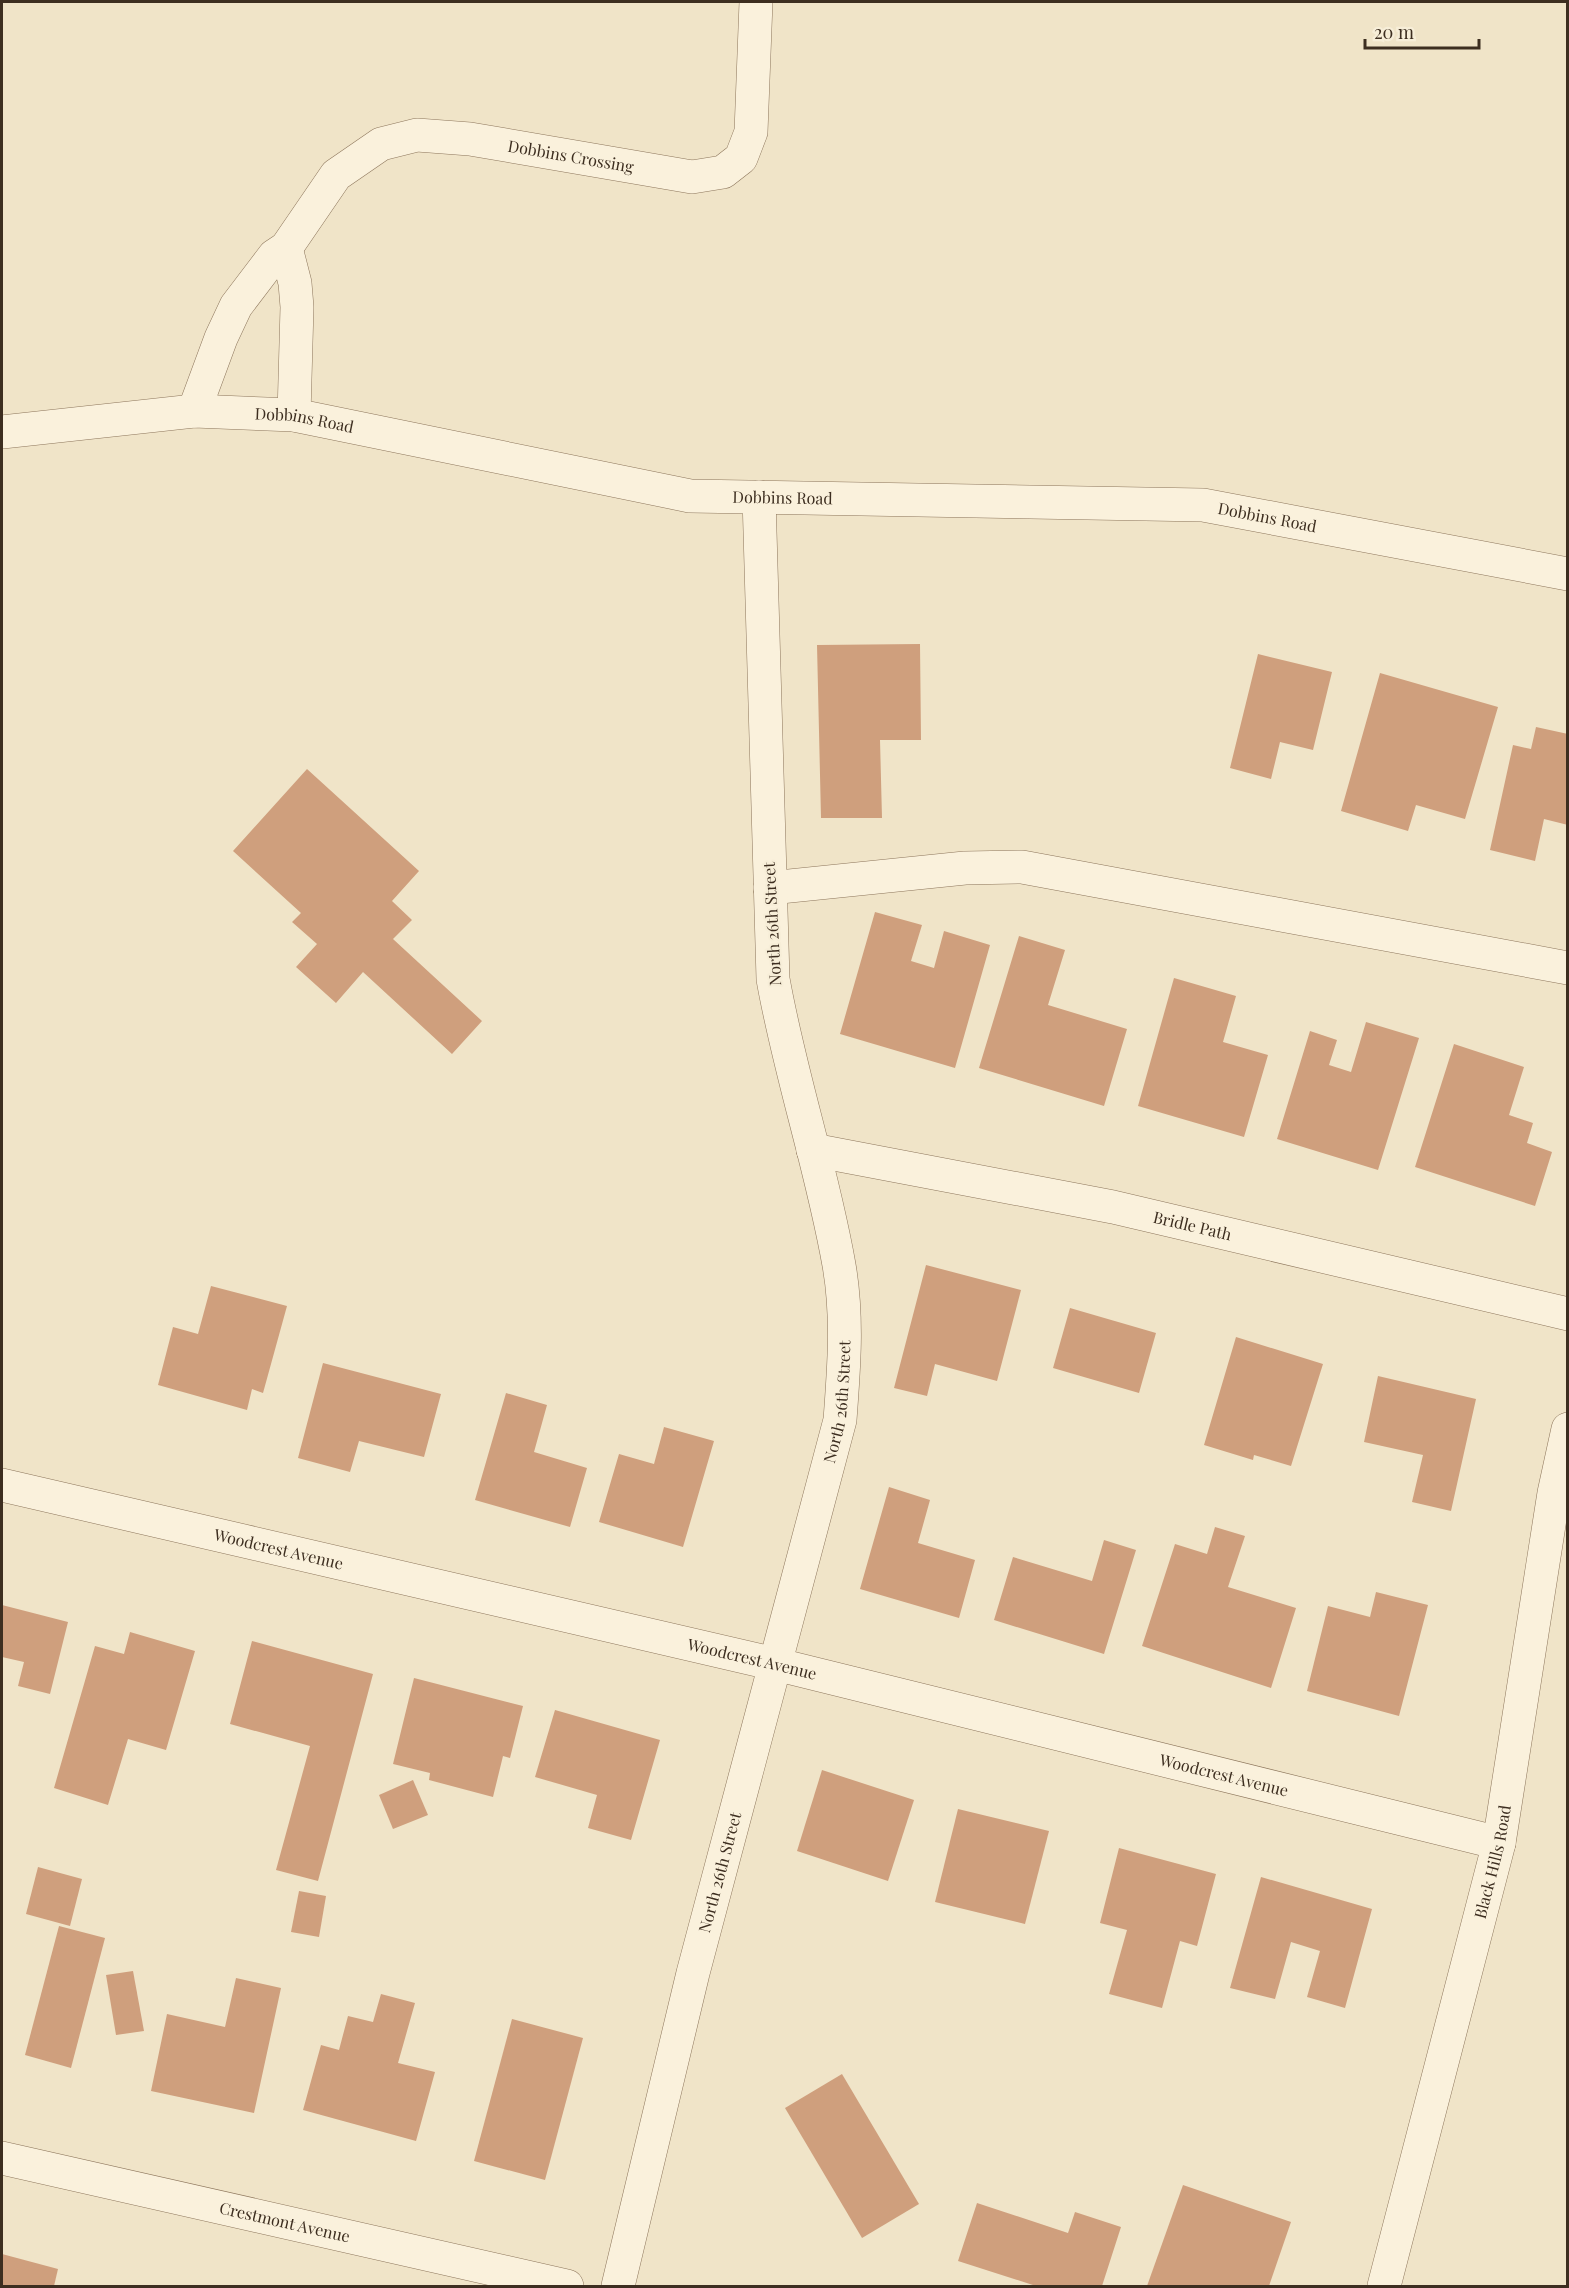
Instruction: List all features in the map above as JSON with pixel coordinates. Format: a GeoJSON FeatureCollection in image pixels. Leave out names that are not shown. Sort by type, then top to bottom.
{"type":"FeatureCollection","features":[{"type":"Feature","properties":{"kind":"street","name":"Dobbins Crossing"},"geometry":{"type":"LineString","coordinates":[[194,411],[221,338],[236,306],[274,256],[286,248],[336,175],[381,144],[417,135],[470,139],[692,177],[723,172],[741,158],[751,132],[756,2]]}},
{"type":"Feature","properties":{"kind":"street"},"geometry":{"type":"LineString","coordinates":[[286,248],[295,284],[297,307],[294,415]]}},
{"type":"Feature","properties":{"kind":"street","name":"Dobbins Road"},"geometry":{"type":"LineString","coordinates":[[2,432],[194,411],[294,415],[690,496],[1203,504],[1568,574]]}},
{"type":"Feature","properties":{"kind":"street","name":"North 26th Street"},"geometry":{"type":"LineString","coordinates":[[618,2286],[693,1973],[840,1420],[846,1348],[839,1266],[813,1150],[782,1033],[773,979],[759,497]]}},
{"type":"Feature","properties":{"kind":"street"},"geometry":{"type":"LineString","coordinates":[[770,888],[965,868],[1022,867],[1568,968]]}},
{"type":"Feature","properties":{"kind":"street","name":"Bridle Path"},"geometry":{"type":"LineString","coordinates":[[813,1150],[1113,1207],[1568,1314]]}},
{"type":"Feature","properties":{"kind":"street","name":"Black Hills Road"},"geometry":{"type":"LineString","coordinates":[[1384,2286],[1498,1843],[1554,1493],[1568,1429]]}},
{"type":"Feature","properties":{"kind":"street","name":"Woodcrest Avenue"},"geometry":{"type":"LineString","coordinates":[[2,1485],[775,1664],[1498,1843]]}},
{"type":"Feature","properties":{"kind":"street","name":"Crestmont Avenue"},"geometry":{"type":"LineString","coordinates":[[2,2158],[567,2286]]}},
{"type":"Feature","properties":{"kind":"building"},"geometry":{"type":"Polygon","coordinates":[[[920,644],[921,740],[880,740],[882,818],[821,818],[817,645],[920,644]]]}},
{"type":"Feature","properties":{"kind":"building"},"geometry":{"type":"Polygon","coordinates":[[[1258,654],[1332,672],[1313,750],[1280,742],[1271,779],[1230,768],[1258,654]]]}},
{"type":"Feature","properties":{"kind":"building"},"geometry":{"type":"Polygon","coordinates":[[[1380,673],[1498,707],[1465,819],[1416,805],[1408,831],[1341,811],[1380,673]]]}},
{"type":"Feature","properties":{"kind":"building"},"geometry":{"type":"Polygon","coordinates":[[[1536,727],[1568,734],[1568,825],[1544,819],[1535,861],[1490,850],[1513,745],[1531,749],[1536,727]]]}},
{"type":"Feature","properties":{"kind":"building"},"geometry":{"type":"Polygon","coordinates":[[[307,769],[419,871],[392,901],[412,920],[393,939],[482,1021],[452,1054],[363,972],[336,1003],[296,967],[317,944],[292,922],[301,913],[233,851],[307,769]]]}},
{"type":"Feature","properties":{"kind":"building"},"geometry":{"type":"Polygon","coordinates":[[[875,912],[922,925],[911,961],[934,968],[944,931],[990,945],[955,1068],[840,1034],[875,912]]]}},
{"type":"Feature","properties":{"kind":"building"},"geometry":{"type":"Polygon","coordinates":[[[1019,936],[1065,950],[1048,1005],[1127,1029],[1104,1106],[979,1068],[1019,936]]]}},
{"type":"Feature","properties":{"kind":"building"},"geometry":{"type":"Polygon","coordinates":[[[1174,978],[1236,996],[1223,1042],[1268,1055],[1244,1137],[1138,1106],[1174,978]]]}},
{"type":"Feature","properties":{"kind":"building"},"geometry":{"type":"Polygon","coordinates":[[[1366,1022],[1419,1038],[1378,1170],[1277,1139],[1310,1031],[1337,1040],[1329,1065],[1351,1072],[1366,1022]]]}},
{"type":"Feature","properties":{"kind":"building"},"geometry":{"type":"Polygon","coordinates":[[[1454,1044],[1524,1067],[1509,1115],[1533,1123],[1527,1143],[1552,1152],[1535,1206],[1415,1167],[1454,1044]]]}},
{"type":"Feature","properties":{"kind":"building"},"geometry":{"type":"Polygon","coordinates":[[[926,1265],[1021,1290],[997,1381],[935,1364],[927,1396],[894,1388],[926,1265]]]}},
{"type":"Feature","properties":{"kind":"building"},"geometry":{"type":"Polygon","coordinates":[[[211,1286],[287,1306],[263,1393],[252,1389],[247,1410],[158,1385],[173,1327],[198,1334],[211,1286]]]}},
{"type":"Feature","properties":{"kind":"building"},"geometry":{"type":"Polygon","coordinates":[[[1070,1308],[1156,1333],[1139,1393],[1053,1368],[1070,1308]]]}},
{"type":"Feature","properties":{"kind":"building"},"geometry":{"type":"Polygon","coordinates":[[[1236,1337],[1323,1364],[1291,1466],[1254,1455],[1253,1460],[1204,1445],[1236,1337]]]}},
{"type":"Feature","properties":{"kind":"building"},"geometry":{"type":"Polygon","coordinates":[[[323,1363],[441,1394],[424,1457],[359,1441],[350,1472],[298,1458],[323,1363]]]}},
{"type":"Feature","properties":{"kind":"building"},"geometry":{"type":"Polygon","coordinates":[[[1378,1376],[1476,1399],[1451,1511],[1412,1502],[1423,1455],[1364,1442],[1378,1376]]]}},
{"type":"Feature","properties":{"kind":"building"},"geometry":{"type":"Polygon","coordinates":[[[506,1393],[547,1405],[534,1452],[587,1468],[570,1527],[475,1500],[506,1393]]]}},
{"type":"Feature","properties":{"kind":"building"},"geometry":{"type":"Polygon","coordinates":[[[664,1427],[714,1441],[683,1547],[599,1522],[619,1454],[654,1464],[664,1427]]]}},
{"type":"Feature","properties":{"kind":"building"},"geometry":{"type":"Polygon","coordinates":[[[889,1487],[930,1500],[918,1543],[975,1560],[959,1618],[860,1589],[889,1487]]]}},
{"type":"Feature","properties":{"kind":"building"},"geometry":{"type":"Polygon","coordinates":[[[1215,1527],[1245,1536],[1228,1587],[1296,1608],[1271,1688],[1142,1646],[1175,1544],[1207,1554],[1215,1527]]]}},
{"type":"Feature","properties":{"kind":"building"},"geometry":{"type":"Polygon","coordinates":[[[1104,1540],[1136,1550],[1104,1654],[994,1620],[1013,1557],[1092,1581],[1104,1540]]]}},
{"type":"Feature","properties":{"kind":"building"},"geometry":{"type":"Polygon","coordinates":[[[1376,1592],[1428,1605],[1399,1716],[1307,1691],[1328,1606],[1370,1617],[1376,1592]]]}},
{"type":"Feature","properties":{"kind":"building"},"geometry":{"type":"Polygon","coordinates":[[[2,1605],[68,1622],[50,1694],[18,1686],[24,1662],[2,1657],[2,1605]]]}},
{"type":"Feature","properties":{"kind":"building"},"geometry":{"type":"Polygon","coordinates":[[[130,1632],[195,1651],[166,1750],[128,1739],[108,1805],[54,1788],[95,1646],[124,1654],[130,1632]]]}},
{"type":"Feature","properties":{"kind":"building"},"geometry":{"type":"Polygon","coordinates":[[[252,1641],[373,1674],[318,1881],[276,1870],[310,1746],[230,1724],[252,1641]]]}},
{"type":"Feature","properties":{"kind":"building"},"geometry":{"type":"Polygon","coordinates":[[[414,1678],[523,1706],[510,1758],[503,1756],[493,1797],[429,1780],[430,1773],[393,1764],[414,1678]]]}},
{"type":"Feature","properties":{"kind":"building"},"geometry":{"type":"Polygon","coordinates":[[[555,1710],[660,1740],[631,1840],[588,1828],[597,1795],[535,1777],[555,1710]]]}},
{"type":"Feature","properties":{"kind":"building"},"geometry":{"type":"Polygon","coordinates":[[[822,1770],[914,1800],[888,1881],[797,1851],[822,1770]]]}},
{"type":"Feature","properties":{"kind":"building"},"geometry":{"type":"Polygon","coordinates":[[[413,1780],[428,1815],[393,1829],[379,1795],[413,1780]]]}},
{"type":"Feature","properties":{"kind":"building"},"geometry":{"type":"Polygon","coordinates":[[[958,1809],[1049,1831],[1025,1924],[935,1902],[958,1809]]]}},
{"type":"Feature","properties":{"kind":"building"},"geometry":{"type":"Polygon","coordinates":[[[1119,1848],[1216,1874],[1197,1946],[1180,1941],[1162,2008],[1109,1994],[1127,1930],[1100,1923],[1119,1848]]]}},
{"type":"Feature","properties":{"kind":"building"},"geometry":{"type":"Polygon","coordinates":[[[38,1867],[82,1879],[70,1926],[26,1914],[38,1867]]]}},
{"type":"Feature","properties":{"kind":"building"},"geometry":{"type":"Polygon","coordinates":[[[1261,1877],[1372,1909],[1345,2008],[1307,1997],[1320,1951],[1291,1942],[1275,1999],[1230,1988],[1261,1877]]]}},
{"type":"Feature","properties":{"kind":"building"},"geometry":{"type":"Polygon","coordinates":[[[299,1891],[326,1896],[319,1937],[291,1932],[299,1891]]]}},
{"type":"Feature","properties":{"kind":"building"},"geometry":{"type":"Polygon","coordinates":[[[59,1926],[105,1938],[71,2068],[25,2055],[59,1926]]]}},
{"type":"Feature","properties":{"kind":"building"},"geometry":{"type":"Polygon","coordinates":[[[133,1971],[144,2031],[116,2035],[106,1975],[133,1971]]]}},
{"type":"Feature","properties":{"kind":"building"},"geometry":{"type":"Polygon","coordinates":[[[236,1978],[281,1988],[254,2113],[151,2091],[167,2014],[225,2027],[236,1978]]]}},
{"type":"Feature","properties":{"kind":"building"},"geometry":{"type":"Polygon","coordinates":[[[381,1994],[415,2003],[398,2063],[435,2072],[416,2141],[303,2110],[321,2045],[339,2050],[348,2016],[373,2022],[381,1994]]]}},
{"type":"Feature","properties":{"kind":"building"},"geometry":{"type":"Polygon","coordinates":[[[512,2019],[583,2038],[545,2180],[474,2161],[512,2019]]]}},
{"type":"Feature","properties":{"kind":"building"},"geometry":{"type":"Polygon","coordinates":[[[842,2074],[919,2204],[862,2238],[785,2108],[842,2074]]]}},
{"type":"Feature","properties":{"kind":"building"},"geometry":{"type":"Polygon","coordinates":[[[1183,2185],[1291,2222],[1269,2286],[1147,2286],[1183,2185]]]}},
{"type":"Feature","properties":{"kind":"building"},"geometry":{"type":"Polygon","coordinates":[[[977,2203],[1068,2233],[1075,2212],[1121,2227],[1102,2286],[1036,2286],[958,2261],[977,2203]]]}},
{"type":"Feature","properties":{"kind":"building"},"geometry":{"type":"Polygon","coordinates":[[[2,2254],[58,2269],[54,2286],[2,2286],[2,2254]]]}}]}
